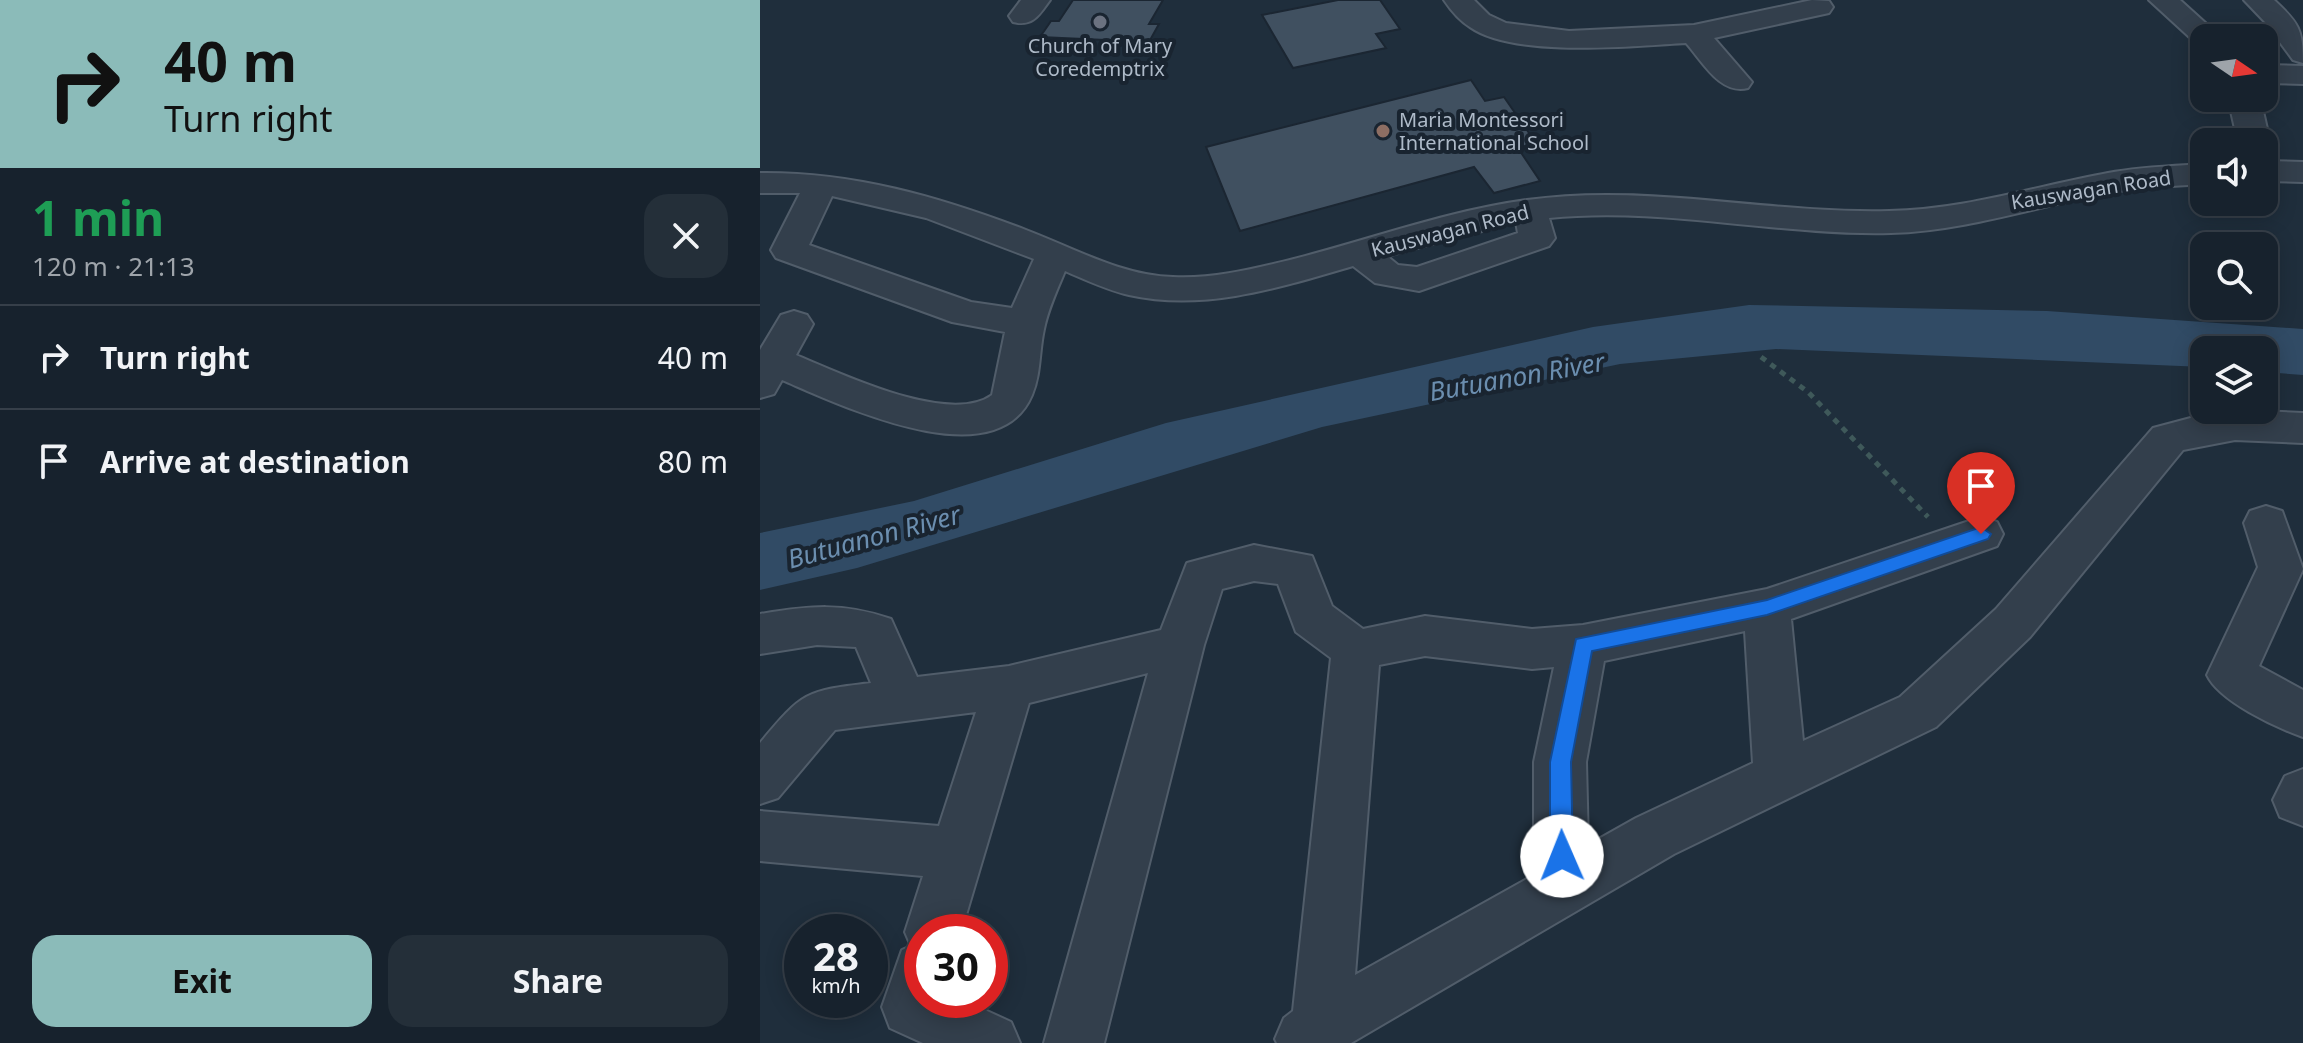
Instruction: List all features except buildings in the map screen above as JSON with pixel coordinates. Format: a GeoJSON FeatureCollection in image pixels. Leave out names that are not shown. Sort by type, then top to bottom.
{"type":"FeatureCollection","features":[{"type":"Feature","properties":{"kind":"street"},"geometry":{"type":"LineString","coordinates":[[1458,0],[1479,21],[1499,31],[1569,40],[1694,34],[1819,7]]}},
{"type":"Feature","properties":{"kind":"street"},"geometry":{"type":"LineString","coordinates":[[2163,0],[2191,24]]}},
{"type":"Feature","properties":{"kind":"street"},"geometry":{"type":"LineString","coordinates":[[2258,0],[2282,24],[2303,54]]}},
{"type":"Feature","properties":{"kind":"street"},"geometry":{"type":"LineString","coordinates":[[1694,34],[1737,82]]}},
{"type":"Feature","properties":{"kind":"street"},"geometry":{"type":"LineString","coordinates":[[2278,74],[2303,75]]}},
{"type":"Feature","properties":{"kind":"street"},"geometry":{"type":"LineString","coordinates":[[2278,171],[2303,172]]}},
{"type":"Feature","properties":{"kind":"street","name":"Kauswagan Road"},"geometry":{"type":"LineString","coordinates":[[761,184],[821,184],[913,205],[1127,283],[1157,290],[1194,291],[1261,279],[1488,218],[1530,210],[1604,205],[1857,223],[1897,221],[2112,182],[2190,175]]}},
{"type":"Feature","properties":{"kind":"street"},"geometry":{"type":"LineString","coordinates":[[821,184],[789,250],[965,313],[1026,323]]}},
{"type":"Feature","properties":{"kind":"street"},"geometry":{"type":"LineString","coordinates":[[794,324],[766,372],[914,416],[961,421],[992,417],[1006,408],[1014,390],[1026,323],[1054,255]]}},
{"type":"Feature","properties":{"kind":"street"},"geometry":{"type":"LineString","coordinates":[[1310,1035],[1655,836],[1918,712],[2013,623],[2168,439],[2199,429],[2242,422],[2303,428]]}},
{"type":"Feature","properties":{"kind":"street"},"geometry":{"type":"LineString","coordinates":[[2266,523],[2281,567],[2231,675],[2303,715]]}},
{"type":"Feature","properties":{"kind":"street"},"geometry":{"type":"LineString","coordinates":[[1074,1043],[1180,645],[1203,576],[1254,563],[1296,569],[1313,618],[1356,650],[1425,636],[1532,649],[1583,645],[1767,608],[1968,539]]}},
{"type":"Feature","properties":{"kind":"street"},"geometry":{"type":"LineString","coordinates":[[1767,608],[1780,776]]}},
{"type":"Feature","properties":{"kind":"street"},"geometry":{"type":"LineString","coordinates":[[760,634],[808,626],[859,626],[874,633],[902,698]]}},
{"type":"Feature","properties":{"kind":"street"},"geometry":{"type":"LineString","coordinates":[[760,781],[810,720],[824,710],[1009,687],[1180,645]]}},
{"type":"Feature","properties":{"kind":"street"},"geometry":{"type":"LineString","coordinates":[[1562,887],[1560,762],[1583,645]]}},
{"type":"Feature","properties":{"kind":"street"},"geometry":{"type":"LineString","coordinates":[[1310,1035],[1356,650]]}},
{"type":"Feature","properties":{"kind":"street"},"geometry":{"type":"LineString","coordinates":[[938,914],[1009,687]]}},
{"type":"Feature","properties":{"kind":"street"},"geometry":{"type":"LineString","coordinates":[[2303,793],[2299,800],[2303,802]]}},
{"type":"Feature","properties":{"kind":"street"},"geometry":{"type":"LineString","coordinates":[[760,836],[956,853]]}},
{"type":"Feature","properties":{"kind":"street"},"geometry":{"type":"LineString","coordinates":[[935,1018],[990,1043]]}},
{"type":"Feature","properties":{"kind":"path"},"geometry":{"type":"LineString","coordinates":[[1761,357],[1808,392],[1968,539]]}},
{"type":"Feature","properties":{"kind":"water","name":"Butuanon River"},"geometry":{"type":"Polygon","coordinates":[[[1749,305],[2047,311],[2303,329],[2303,375],[2278,373],[2278,336],[2190,336],[2190,366],[1776,349],[1620,364],[1322,427],[857,568],[760,590],[760,533],[914,501],[1166,423],[1593,327],[1749,305]]]}},
{"type":"Feature","properties":{"kind":"place","name":"Church of Mary Coredemptrix"},"geometry":{"type":"Point","coordinates":[1100,22]}},
{"type":"Feature","properties":{"kind":"place","name":"Maria Montessori International School"},"geometry":{"type":"Point","coordinates":[1383,131]}},
{"type":"Feature","properties":{"kind":"route"},"geometry":{"type":"LineString","coordinates":[[1562,856],[1560,762],[1583,645],[1767,608],[1981,534]]}}]}
